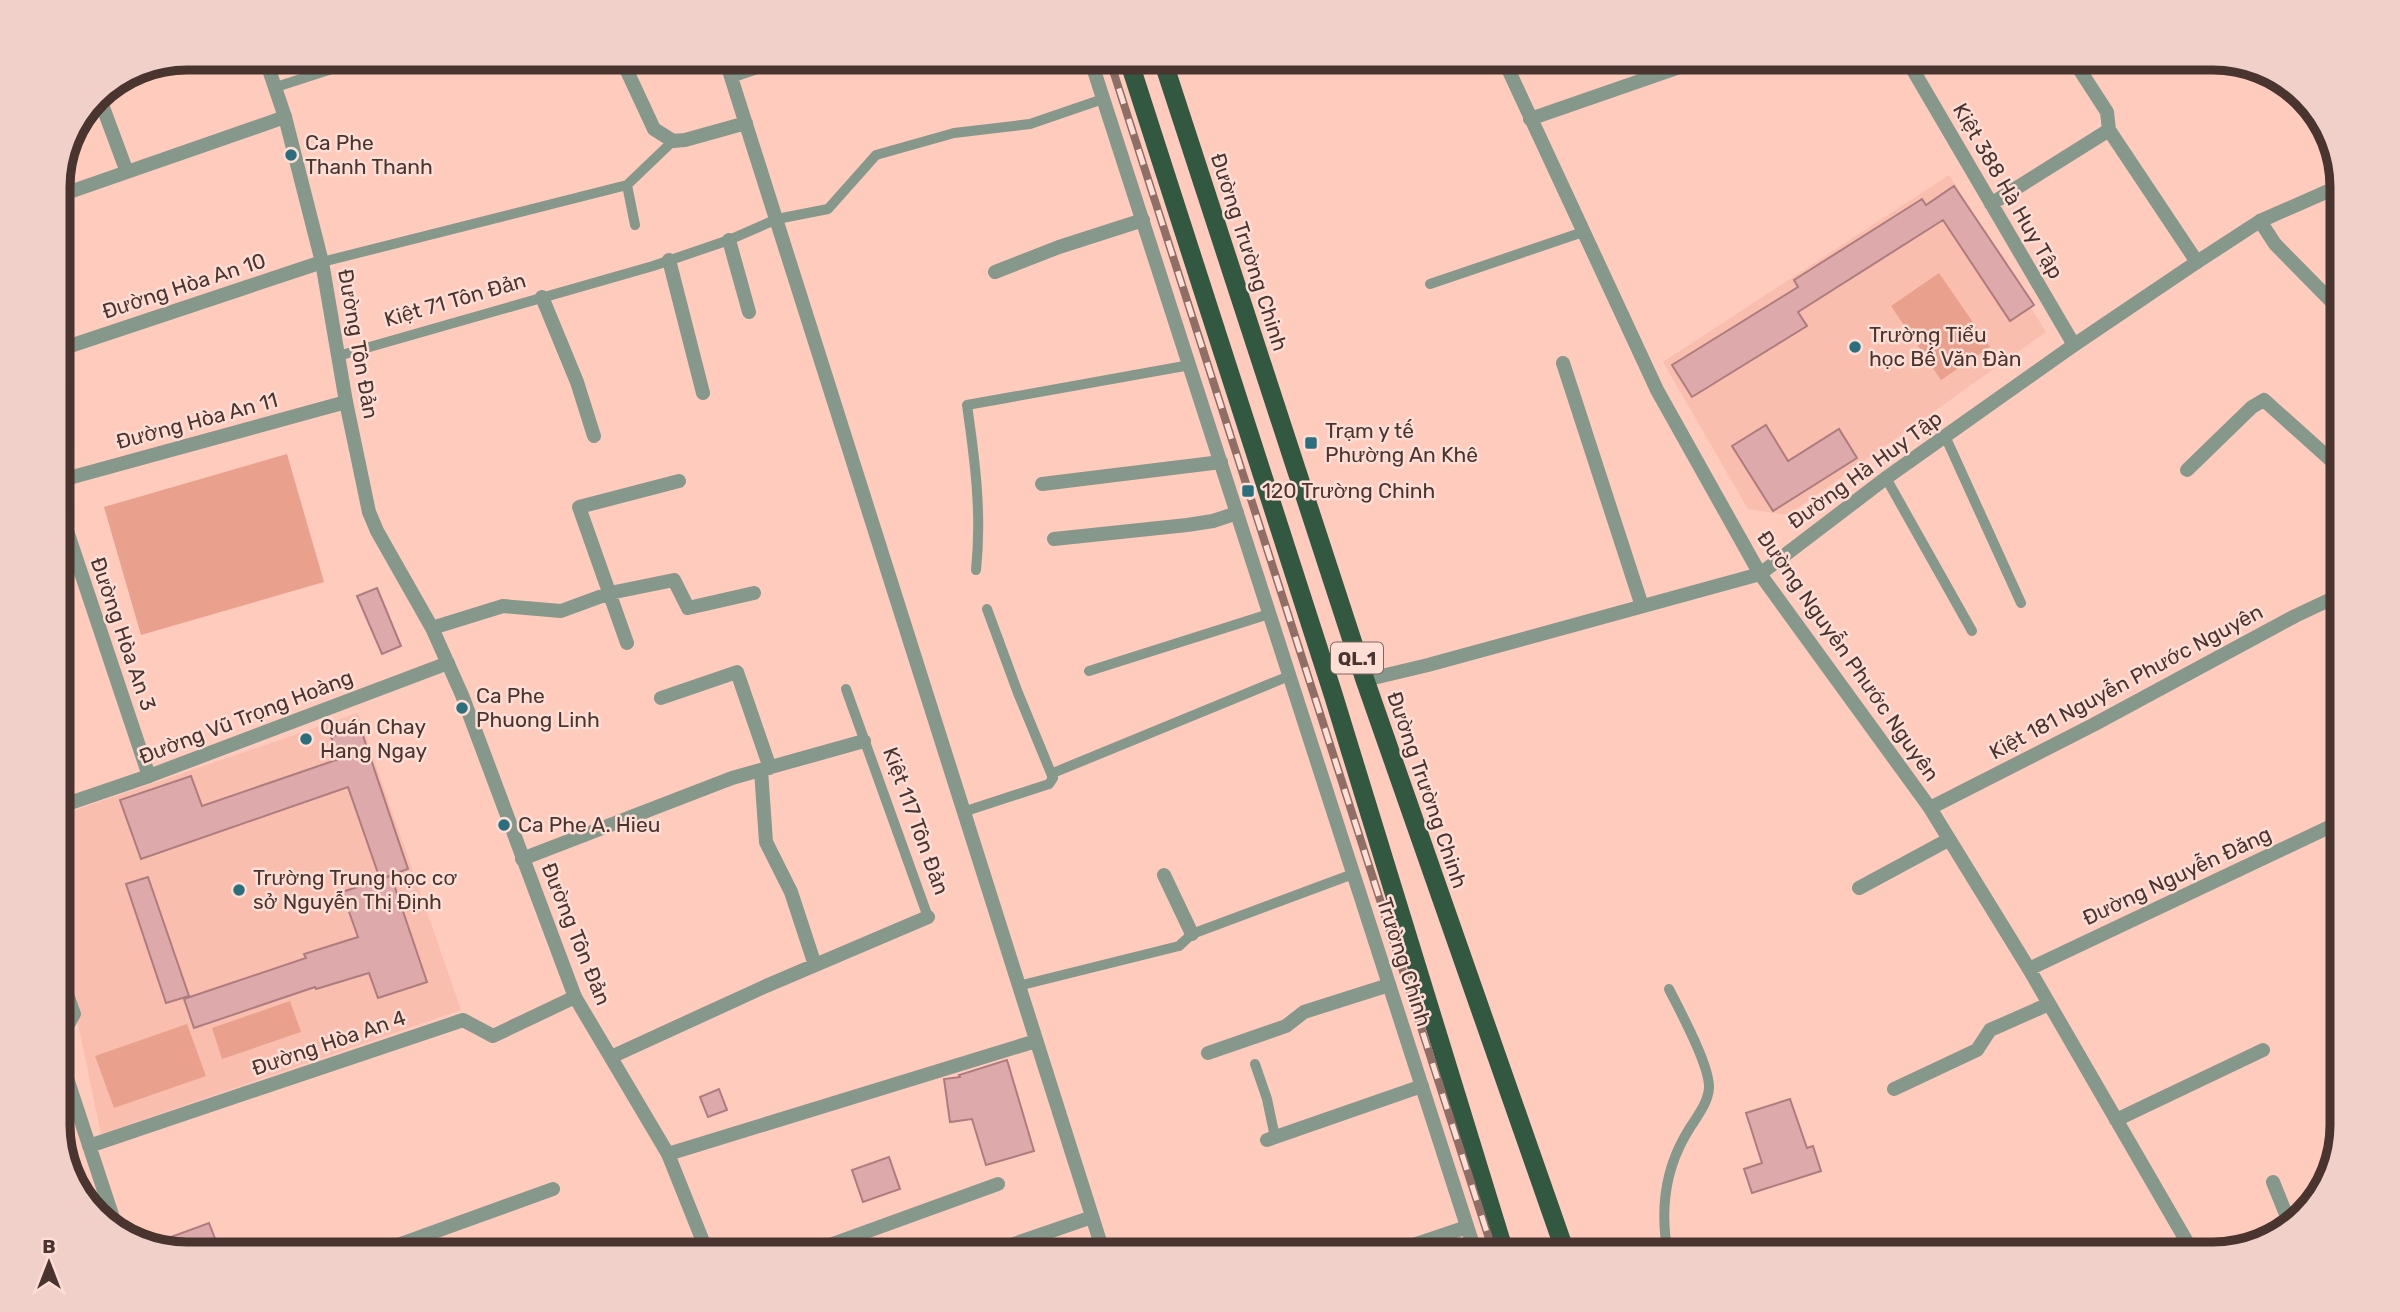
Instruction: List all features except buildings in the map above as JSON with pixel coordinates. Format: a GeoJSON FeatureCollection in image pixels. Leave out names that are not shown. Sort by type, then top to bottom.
{"type":"FeatureCollection","features":[{"type":"Feature","properties":{"kind":"highway","name":"QL.1"},"geometry":{"type":"LineString","coordinates":[[1133,70],[1333,694],[1502,1242]]}},
{"type":"Feature","properties":{"kind":"highway","name":"Đường Trường Chinh"},"geometry":{"type":"LineString","coordinates":[[1166,70],[1364,680],[1562,1242]]}},
{"type":"Feature","properties":{"kind":"street","name":"Đường Tôn Đản"},"geometry":{"type":"LineString","coordinates":[[270,70],[285,117],[322,262],[346,402],[369,512],[432,628],[462,695],[575,997],[668,1154],[703,1242]]}},
{"type":"Feature","properties":{"kind":"street"},"geometry":{"type":"LineString","coordinates":[[627,70],[654,129],[673,141],[746,123]]}},
{"type":"Feature","properties":{"kind":"street"},"geometry":{"type":"LineString","coordinates":[[729,70],[1100,1242]]}},
{"type":"Feature","properties":{"kind":"street"},"geometry":{"type":"LineString","coordinates":[[731,76],[748,70]]}},
{"type":"Feature","properties":{"kind":"street"},"geometry":{"type":"LineString","coordinates":[[1094,70],[1290,679]]}},
{"type":"Feature","properties":{"kind":"street","name":"Đường Nguyễn Phước Nguyên"},"geometry":{"type":"LineString","coordinates":[[1508,70],[1657,390],[1760,574],[1930,808],[2029,969],[2187,1242]]}},
{"type":"Feature","properties":{"kind":"street"},"geometry":{"type":"LineString","coordinates":[[1530,119],[1671,70]]}},
{"type":"Feature","properties":{"kind":"street","name":"Kiệt 388 Hà Huy Tập"},"geometry":{"type":"LineString","coordinates":[[1913,70],[2074,345]]}},
{"type":"Feature","properties":{"kind":"street"},"geometry":{"type":"LineString","coordinates":[[2080,70],[2107,112],[2109,130],[2197,262]]}},
{"type":"Feature","properties":{"kind":"street"},"geometry":{"type":"LineString","coordinates":[[103,107],[127,172]]}},
{"type":"Feature","properties":{"kind":"street"},"geometry":{"type":"LineString","coordinates":[[70,192],[285,117]]}},
{"type":"Feature","properties":{"kind":"street"},"geometry":{"type":"LineString","coordinates":[[1991,204],[2109,130]]}},
{"type":"Feature","properties":{"kind":"street","name":"Đường Hà Huy Tập"},"geometry":{"type":"LineString","coordinates":[[1364,680],[1760,574],[1886,478],[2197,262],[2260,221],[2330,190]]}},
{"type":"Feature","properties":{"kind":"street"},"geometry":{"type":"LineString","coordinates":[[995,272],[1059,247],[1143,220]]}},
{"type":"Feature","properties":{"kind":"street"},"geometry":{"type":"LineString","coordinates":[[2260,221],[2275,244],[2330,300]]}},
{"type":"Feature","properties":{"kind":"street"},"geometry":{"type":"LineString","coordinates":[[729,240],[749,312]]}},
{"type":"Feature","properties":{"kind":"street"},"geometry":{"type":"LineString","coordinates":[[669,260],[703,393]]}},
{"type":"Feature","properties":{"kind":"street","name":"Đường Hòa An 10"},"geometry":{"type":"LineString","coordinates":[[70,345],[322,262]]}},
{"type":"Feature","properties":{"kind":"street","name":"Kiệt 71 Tôn Đản"},"geometry":{"type":"LineString","coordinates":[[542,297],[577,382],[594,436]]}},
{"type":"Feature","properties":{"kind":"street"},"geometry":{"type":"LineString","coordinates":[[1563,363],[1642,606]]}},
{"type":"Feature","properties":{"kind":"street"},"geometry":{"type":"LineString","coordinates":[[2187,470],[2252,407],[2264,400],[2330,459]]}},
{"type":"Feature","properties":{"kind":"street","name":"Đường Hòa An 11"},"geometry":{"type":"LineString","coordinates":[[70,478],[346,402]]}},
{"type":"Feature","properties":{"kind":"street"},"geometry":{"type":"LineString","coordinates":[[1042,484],[1221,462]]}},
{"type":"Feature","properties":{"kind":"street"},"geometry":{"type":"LineString","coordinates":[[627,643],[579,507],[679,481]]}},
{"type":"Feature","properties":{"kind":"street"},"geometry":{"type":"LineString","coordinates":[[1054,539],[1187,525],[1213,521],[1237,513]]}},
{"type":"Feature","properties":{"kind":"street","name":"Đường Hòa An 3"},"geometry":{"type":"LineString","coordinates":[[70,540],[149,776]]}},
{"type":"Feature","properties":{"kind":"street"},"geometry":{"type":"LineString","coordinates":[[432,628],[503,606],[561,611],[610,593],[674,580],[688,608],[754,593]]}},
{"type":"Feature","properties":{"kind":"street","name":"Kiệt 181 Nguyễn Phước Nguyên"},"geometry":{"type":"LineString","coordinates":[[1930,808],[2330,600]]}},
{"type":"Feature","properties":{"kind":"street","name":"Đường Vũ Trọng Hoàng"},"geometry":{"type":"LineString","coordinates":[[70,803],[149,776],[448,663]]}},
{"type":"Feature","properties":{"kind":"street"},"geometry":{"type":"LineString","coordinates":[[661,698],[737,672],[765,769],[766,842],[792,892],[815,965]]}},
{"type":"Feature","properties":{"kind":"street","name":"Trường Chinh"},"geometry":{"type":"LineString","coordinates":[[1290,679],[1472,1242]]}},
{"type":"Feature","properties":{"kind":"street","name":"Kiệt 117 Tôn Đản"},"geometry":{"type":"LineString","coordinates":[[522,859],[732,778],[864,741]]}},
{"type":"Feature","properties":{"kind":"street","name":"Đường Nguyễn Đăng"},"geometry":{"type":"LineString","coordinates":[[2029,969],[2330,827]]}},
{"type":"Feature","properties":{"kind":"street"},"geometry":{"type":"LineString","coordinates":[[1859,888],[1948,840]]}},
{"type":"Feature","properties":{"kind":"street"},"geometry":{"type":"LineString","coordinates":[[1164,875],[1192,934]]}},
{"type":"Feature","properties":{"kind":"street"},"geometry":{"type":"LineString","coordinates":[[611,1056],[928,917]]}},
{"type":"Feature","properties":{"kind":"street"},"geometry":{"type":"LineString","coordinates":[[1208,1053],[1286,1026],[1304,1012],[1389,985]]}},
{"type":"Feature","properties":{"kind":"street","name":"Đường Hòa An 4"},"geometry":{"type":"LineString","coordinates":[[89,1146],[463,1020],[493,1036],[575,997]]}},
{"type":"Feature","properties":{"kind":"street"},"geometry":{"type":"LineString","coordinates":[[1894,1089],[1977,1050],[1990,1030],[2049,1004]]}},
{"type":"Feature","properties":{"kind":"street"},"geometry":{"type":"LineString","coordinates":[[668,1154],[1036,1041]]}},
{"type":"Feature","properties":{"kind":"street"},"geometry":{"type":"LineString","coordinates":[[2116,1120],[2263,1050]]}},
{"type":"Feature","properties":{"kind":"street"},"geometry":{"type":"LineString","coordinates":[[1271,1139],[1422,1086]]}},
{"type":"Feature","properties":{"kind":"street"},"geometry":{"type":"LineString","coordinates":[[70,1087],[112,1214]]}},
{"type":"Feature","properties":{"kind":"street"},"geometry":{"type":"LineString","coordinates":[[2273,1182],[2287,1216]]}},
{"type":"Feature","properties":{"kind":"street"},"geometry":{"type":"LineString","coordinates":[[838,1242],[999,1184]]}},
{"type":"Feature","properties":{"kind":"street"},"geometry":{"type":"LineString","coordinates":[[406,1242],[552,1189]]}},
{"type":"Feature","properties":{"kind":"street"},"geometry":{"type":"LineString","coordinates":[[1020,1242],[1092,1217]]}},
{"type":"Feature","properties":{"kind":"street"},"geometry":{"type":"LineString","coordinates":[[1423,1242],[1467,1227]]}},
{"type":"Feature","properties":{"kind":"lane"},"geometry":{"type":"LineString","coordinates":[[276,87],[329,70]]}},
{"type":"Feature","properties":{"kind":"lane","name":"Kiệt 71 Tôn Đản"},"geometry":{"type":"LineString","coordinates":[[338,356],[669,260],[729,240],[776,219],[828,209],[876,155],[954,133],[1030,124],[1103,99]]}},
{"type":"Feature","properties":{"kind":"lane"},"geometry":{"type":"LineString","coordinates":[[322,262],[627,185],[673,141]]}},
{"type":"Feature","properties":{"kind":"lane"},"geometry":{"type":"LineString","coordinates":[[627,185],[635,225]]}},
{"type":"Feature","properties":{"kind":"lane"},"geometry":{"type":"LineString","coordinates":[[1430,284],[1583,232]]}},
{"type":"Feature","properties":{"kind":"lane"},"geometry":{"type":"LineString","coordinates":[[976,570],[979,537],[978,484],[967,405],[1190,365]]}},
{"type":"Feature","properties":{"kind":"lane"},"geometry":{"type":"LineString","coordinates":[[1945,436],[2021,603]]}},
{"type":"Feature","properties":{"kind":"lane"},"geometry":{"type":"LineString","coordinates":[[1886,478],[1972,631]]}},
{"type":"Feature","properties":{"kind":"lane"},"geometry":{"type":"LineString","coordinates":[[964,812],[1049,785],[1052,781],[1052,773],[1017,693],[987,609]]}},
{"type":"Feature","properties":{"kind":"lane"},"geometry":{"type":"LineString","coordinates":[[1089,671],[1269,614]]}},
{"type":"Feature","properties":{"kind":"lane"},"geometry":{"type":"LineString","coordinates":[[1052,773],[1290,679]]}},
{"type":"Feature","properties":{"kind":"lane","name":"Kiệt 117 Tôn Đản"},"geometry":{"type":"LineString","coordinates":[[846,688],[928,917]]}},
{"type":"Feature","properties":{"kind":"lane"},"geometry":{"type":"LineString","coordinates":[[1018,986],[1179,946],[1192,934],[1353,874]]}},
{"type":"Feature","properties":{"kind":"lane"},"geometry":{"type":"LineString","coordinates":[[1666,1242],[1663,1202],[1668,1177],[1681,1144],[1705,1103],[1709,1088],[1706,1071],[1670,989]]}},
{"type":"Feature","properties":{"kind":"lane"},"geometry":{"type":"LineString","coordinates":[[70,997],[76,1014],[70,1026]]}},
{"type":"Feature","properties":{"kind":"lane"},"geometry":{"type":"LineString","coordinates":[[1255,1064],[1267,1099],[1271,1139]]}},
{"type":"Feature","properties":{"kind":"shaded area","name":"Trường Tiểu học Bế Văn Đàn"},"geometry":{"type":"Polygon","coordinates":[[[1949,175],[2046,332],[1788,515],[1748,509],[1663,362],[1949,175]]]}},
{"type":"Feature","properties":{"kind":"shaded area"},"geometry":{"type":"Polygon","coordinates":[[[1939,273],[1990,347],[1941,380],[1891,306],[1939,273]]]}},
{"type":"Feature","properties":{"kind":"shaded area"},"geometry":{"type":"Polygon","coordinates":[[[287,454],[324,582],[141,635],[104,507],[287,454]]]}},
{"type":"Feature","properties":{"kind":"shaded area","name":"Trường Trung học cơ sở Nguyễn Thị Định"},"geometry":{"type":"Polygon","coordinates":[[[358,713],[461,1010],[101,1134],[76,1014],[70,997],[70,812],[358,713]]]}},
{"type":"Feature","properties":{"kind":"shaded area"},"geometry":{"type":"Polygon","coordinates":[[[290,1001],[301,1032],[222,1059],[212,1028],[290,1001]]]}},
{"type":"Feature","properties":{"kind":"shaded area"},"geometry":{"type":"Polygon","coordinates":[[[187,1024],[206,1076],[114,1108],[95,1056],[187,1024]]]}},
{"type":"Feature","properties":{"kind":"railway"},"geometry":{"type":"LineString","coordinates":[[1113,70],[1490,1242]]}},
{"type":"Feature","properties":{"kind":"place","name":"Ca Phe Thanh Thanh"},"geometry":{"type":"Point","coordinates":[291,155]}},
{"type":"Feature","properties":{"kind":"place","name":"Trường Tiểu học Bế Văn Đàn"},"geometry":{"type":"Point","coordinates":[1855,347]}},
{"type":"Feature","properties":{"kind":"place","name":"Trạm y tế Phường An Khê"},"geometry":{"type":"Point","coordinates":[1311,443]}},
{"type":"Feature","properties":{"kind":"place","name":"120 Trường Chinh"},"geometry":{"type":"Point","coordinates":[1248,491]}},
{"type":"Feature","properties":{"kind":"place","name":"Ca Phe Phuong Linh"},"geometry":{"type":"Point","coordinates":[462,708]}},
{"type":"Feature","properties":{"kind":"place","name":"Quán Chay Hang Ngay"},"geometry":{"type":"Point","coordinates":[306,739]}},
{"type":"Feature","properties":{"kind":"place","name":"Ca Phe A. Hieu"},"geometry":{"type":"Point","coordinates":[504,825]}},
{"type":"Feature","properties":{"kind":"place","name":"Trường Trung học cơ sở Nguyễn Thị Định"},"geometry":{"type":"Point","coordinates":[239,890]}}]}
